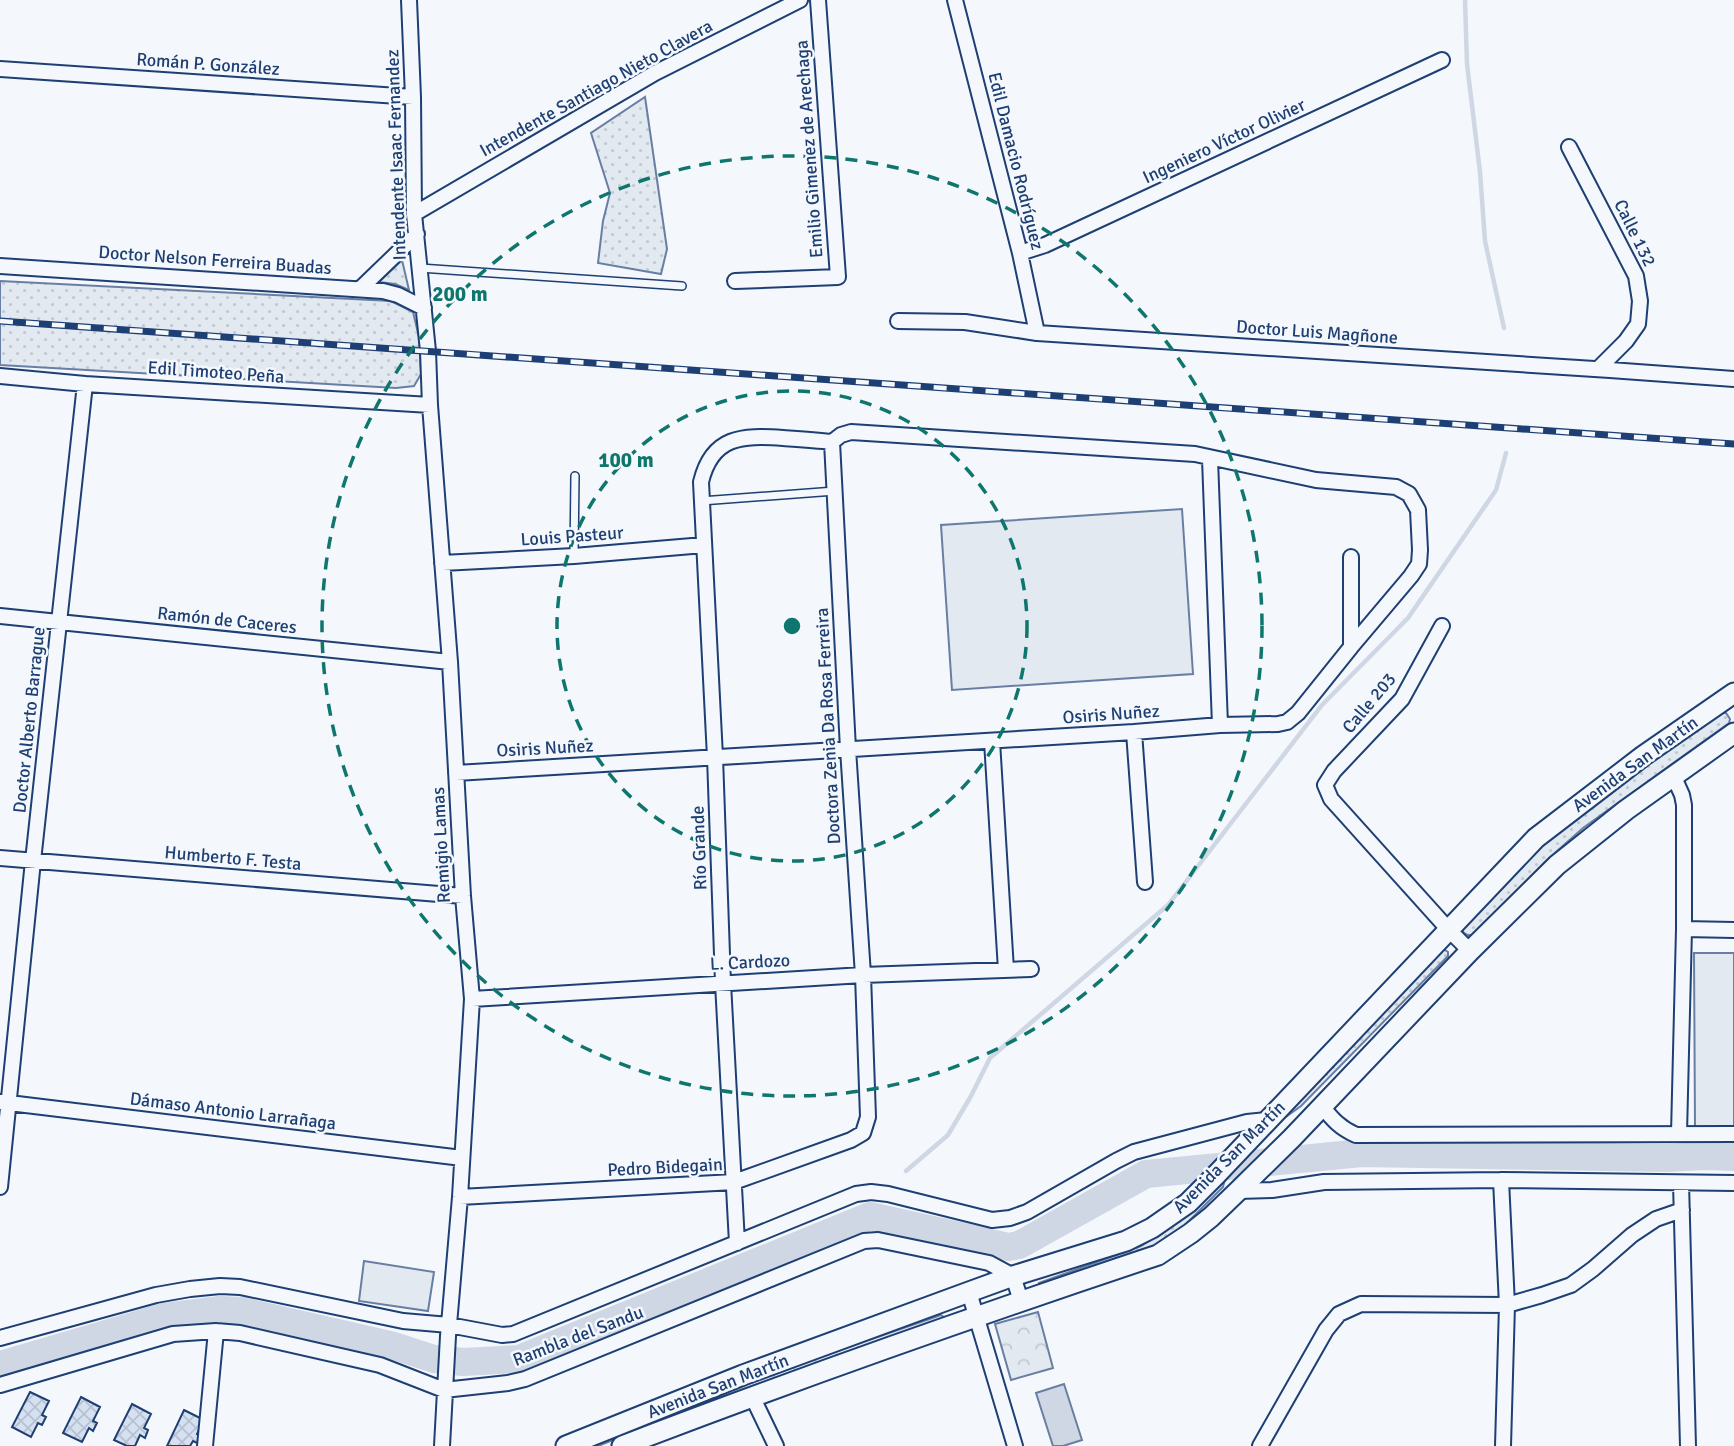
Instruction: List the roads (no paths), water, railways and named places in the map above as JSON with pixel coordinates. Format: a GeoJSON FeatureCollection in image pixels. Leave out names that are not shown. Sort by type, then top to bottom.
{"type":"FeatureCollection","features":[{"type":"Feature","properties":{"kind":"street","name":"Intendente Isaac Fernandez"},"geometry":{"type":"LineString","coordinates":[[409,0],[414,215],[428,351]]}},
{"type":"Feature","properties":{"kind":"street"},"geometry":{"type":"LineString","coordinates":[[767,0],[768,16]]}},
{"type":"Feature","properties":{"kind":"street","name":"Intendente Santiago Nieto Clavera"},"geometry":{"type":"LineString","coordinates":[[414,215],[654,74],[800,0]]}},
{"type":"Feature","properties":{"kind":"street","name":"Emilio Gimenez de Arechaga"},"geometry":{"type":"LineString","coordinates":[[735,281],[838,277],[818,0]]}},
{"type":"Feature","properties":{"kind":"street","name":"Edil Damacio Rodríguez"},"geometry":{"type":"LineString","coordinates":[[955,0],[1020,253],[1037,333]]}},
{"type":"Feature","properties":{"kind":"street","name":"Ingeniero Víctor Olivier"},"geometry":{"type":"LineString","coordinates":[[1020,253],[1045,245],[1442,60]]}},
{"type":"Feature","properties":{"kind":"street","name":"Román P. González"},"geometry":{"type":"LineString","coordinates":[[0,69],[413,97]]}},
{"type":"Feature","properties":{"kind":"street","name":"Calle 132"},"geometry":{"type":"LineString","coordinates":[[1569,147],[1636,276],[1640,301],[1639,324],[1598,369]]}},
{"type":"Feature","properties":{"kind":"street"},"geometry":{"type":"LineString","coordinates":[[360,289],[417,234]]}},
{"type":"Feature","properties":{"kind":"street","name":"Doctor Nelson Ferreira Buadas"},"geometry":{"type":"LineString","coordinates":[[0,266],[383,291],[424,308]]}},
{"type":"Feature","properties":{"kind":"street","name":"Doctor Luis Magñone"},"geometry":{"type":"LineString","coordinates":[[898,321],[965,322],[1037,333],[1734,379]]}},
{"type":"Feature","properties":{"kind":"street","name":"Remigio Lamas"},"geometry":{"type":"LineString","coordinates":[[428,351],[472,999],[442,1446]]}},
{"type":"Feature","properties":{"kind":"street","name":"Edil Timoteo Peña"},"geometry":{"type":"LineString","coordinates":[[0,376],[85,384],[430,405]]}},
{"type":"Feature","properties":{"kind":"street","name":"Doctor Alberto Barrague"},"geometry":{"type":"LineString","coordinates":[[0,1187],[5,1103],[85,384]]}},
{"type":"Feature","properties":{"kind":"street"},"geometry":{"type":"LineString","coordinates":[[832,442],[851,432],[1195,454],[1210,459],[1220,725]]}},
{"type":"Feature","properties":{"kind":"street","name":"Río Grande"},"geometry":{"type":"LineString","coordinates":[[737,1243],[701,482],[705,467],[713,454],[727,442],[741,437],[832,442]]}},
{"type":"Feature","properties":{"kind":"street","name":"Doctora Zenia Da Rosa Ferreira"},"geometry":{"type":"LineString","coordinates":[[832,442],[863,975],[868,1117],[863,1133]]}},
{"type":"Feature","properties":{"kind":"street","name":"Osiris Nuñez"},"geometry":{"type":"LineString","coordinates":[[456,773],[1287,722],[1298,713],[1419,564],[1418,510],[1409,494],[1396,487],[1316,480],[1210,459]]}},
{"type":"Feature","properties":{"kind":"street","name":"Louis Pasteur"},"geometry":{"type":"LineString","coordinates":[[442,563],[704,545]]}},
{"type":"Feature","properties":{"kind":"street"},"geometry":{"type":"LineString","coordinates":[[1350,557],[1350,647]]}},
{"type":"Feature","properties":{"kind":"street","name":"Ramón de Caceres"},"geometry":{"type":"LineString","coordinates":[[0,616],[450,663]]}},
{"type":"Feature","properties":{"kind":"street","name":"Calle 203"},"geometry":{"type":"LineString","coordinates":[[1442,626],[1402,698],[1334,771],[1325,785],[1331,799],[1448,929]]}},
{"type":"Feature","properties":{"kind":"street","name":"Avenida San Martín"},"geometry":{"type":"LineString","coordinates":[[566,1446],[743,1376],[1013,1276],[1126,1241],[1152,1228],[1188,1203],[1217,1174],[1536,838],[1643,756],[1734,694]]}},
{"type":"Feature","properties":{"kind":"street"},"geometry":{"type":"LineString","coordinates":[[1134,732],[1145,882]]}},
{"type":"Feature","properties":{"kind":"street","name":"Avenida San Martín"},"geometry":{"type":"LineString","coordinates":[[622,1446],[752,1396],[1158,1255],[1211,1217],[1238,1191],[1556,865],[1673,775],[1734,733]]}},
{"type":"Feature","properties":{"kind":"street"},"geometry":{"type":"LineString","coordinates":[[992,741],[1006,970]]}},
{"type":"Feature","properties":{"kind":"street"},"geometry":{"type":"LineString","coordinates":[[1673,775],[1684,805],[1679,1135]]}},
{"type":"Feature","properties":{"kind":"street","name":"Humberto F. Testa"},"geometry":{"type":"LineString","coordinates":[[0,858],[463,896]]}},
{"type":"Feature","properties":{"kind":"street"},"geometry":{"type":"LineString","coordinates":[[1448,929],[1470,951]]}},
{"type":"Feature","properties":{"kind":"street"},"geometry":{"type":"LineString","coordinates":[[1684,929],[1734,930]]}},
{"type":"Feature","properties":{"kind":"street","name":"L. Cardozo"},"geometry":{"type":"LineString","coordinates":[[472,999],[863,975],[1031,969]]}},
{"type":"Feature","properties":{"kind":"street","name":"Dámaso Antonio Larrañaga"},"geometry":{"type":"LineString","coordinates":[[5,1103],[462,1158]]}},
{"type":"Feature","properties":{"kind":"street"},"geometry":{"type":"LineString","coordinates":[[1322,1106],[1344,1130],[1356,1135],[1734,1134]]}},
{"type":"Feature","properties":{"kind":"street"},"geometry":{"type":"LineString","coordinates":[[0,1338],[156,1295],[220,1286],[240,1287],[448,1331],[513,1335],[856,1194],[888,1194],[992,1220],[1010,1218],[1027,1213],[1134,1152],[1247,1122],[1264,1124]]}},
{"type":"Feature","properties":{"kind":"street","name":"Pedro Bidegain"},"geometry":{"type":"LineString","coordinates":[[460,1197],[734,1182],[851,1140],[863,1133]]}},
{"type":"Feature","properties":{"kind":"street"},"geometry":{"type":"LineString","coordinates":[[1501,1180],[1507,1305],[1503,1446]]}},
{"type":"Feature","properties":{"kind":"street"},"geometry":{"type":"LineString","coordinates":[[1238,1191],[1324,1182],[1501,1180],[1734,1183]]}},
{"type":"Feature","properties":{"kind":"street"},"geometry":{"type":"LineString","coordinates":[[1681,1183],[1688,1446]]}},
{"type":"Feature","properties":{"kind":"street"},"geometry":{"type":"LineString","coordinates":[[1259,1446],[1326,1330],[1339,1314],[1361,1304],[1507,1305],[1542,1295],[1571,1285],[1632,1235],[1656,1219],[1682,1210]]}},
{"type":"Feature","properties":{"kind":"street","name":"Rambla del Sandu"},"geometry":{"type":"LineString","coordinates":[[0,1385],[173,1334],[216,1331],[380,1364],[445,1386],[508,1383],[525,1379],[864,1241],[878,1240],[989,1264],[1013,1276]]}},
{"type":"Feature","properties":{"kind":"street"},"geometry":{"type":"LineString","coordinates":[[1013,1276],[1021,1301]]}},
{"type":"Feature","properties":{"kind":"street"},"geometry":{"type":"LineString","coordinates":[[969,1292],[1014,1446]]}},
{"type":"Feature","properties":{"kind":"street"},"geometry":{"type":"LineString","coordinates":[[205,1446],[216,1331]]}},
{"type":"Feature","properties":{"kind":"street"},"geometry":{"type":"LineString","coordinates":[[752,1396],[776,1446]]}},
{"type":"Feature","properties":{"kind":"lane"},"geometry":{"type":"LineString","coordinates":[[420,268],[681,286]]}},
{"type":"Feature","properties":{"kind":"lane"},"geometry":{"type":"LineString","coordinates":[[574,556],[575,477]]}},
{"type":"Feature","properties":{"kind":"lane"},"geometry":{"type":"LineString","coordinates":[[701,501],[836,491]]}},
{"type":"Feature","properties":{"kind":"waterway"},"geometry":{"type":"LineString","coordinates":[[1465,0],[1467,64],[1485,241],[1504,328]]}},
{"type":"Feature","properties":{"kind":"waterway"},"geometry":{"type":"LineString","coordinates":[[906,1171],[948,1135],[990,1058],[1168,905],[1322,705],[1408,618],[1496,490],[1506,453]]}},
{"type":"Feature","properties":{"kind":"waterway"},"geometry":{"type":"LineString","coordinates":[[0,1365],[164,1317],[220,1310],[242,1311],[394,1346],[434,1359],[463,1362],[519,1359],[870,1216],[1008,1247],[1019,1245],[1146,1174],[1362,1153],[1734,1157]]}},
{"type":"Feature","properties":{"kind":"railway"},"geometry":{"type":"LineString","coordinates":[[0,321],[1734,444]]}}]}
